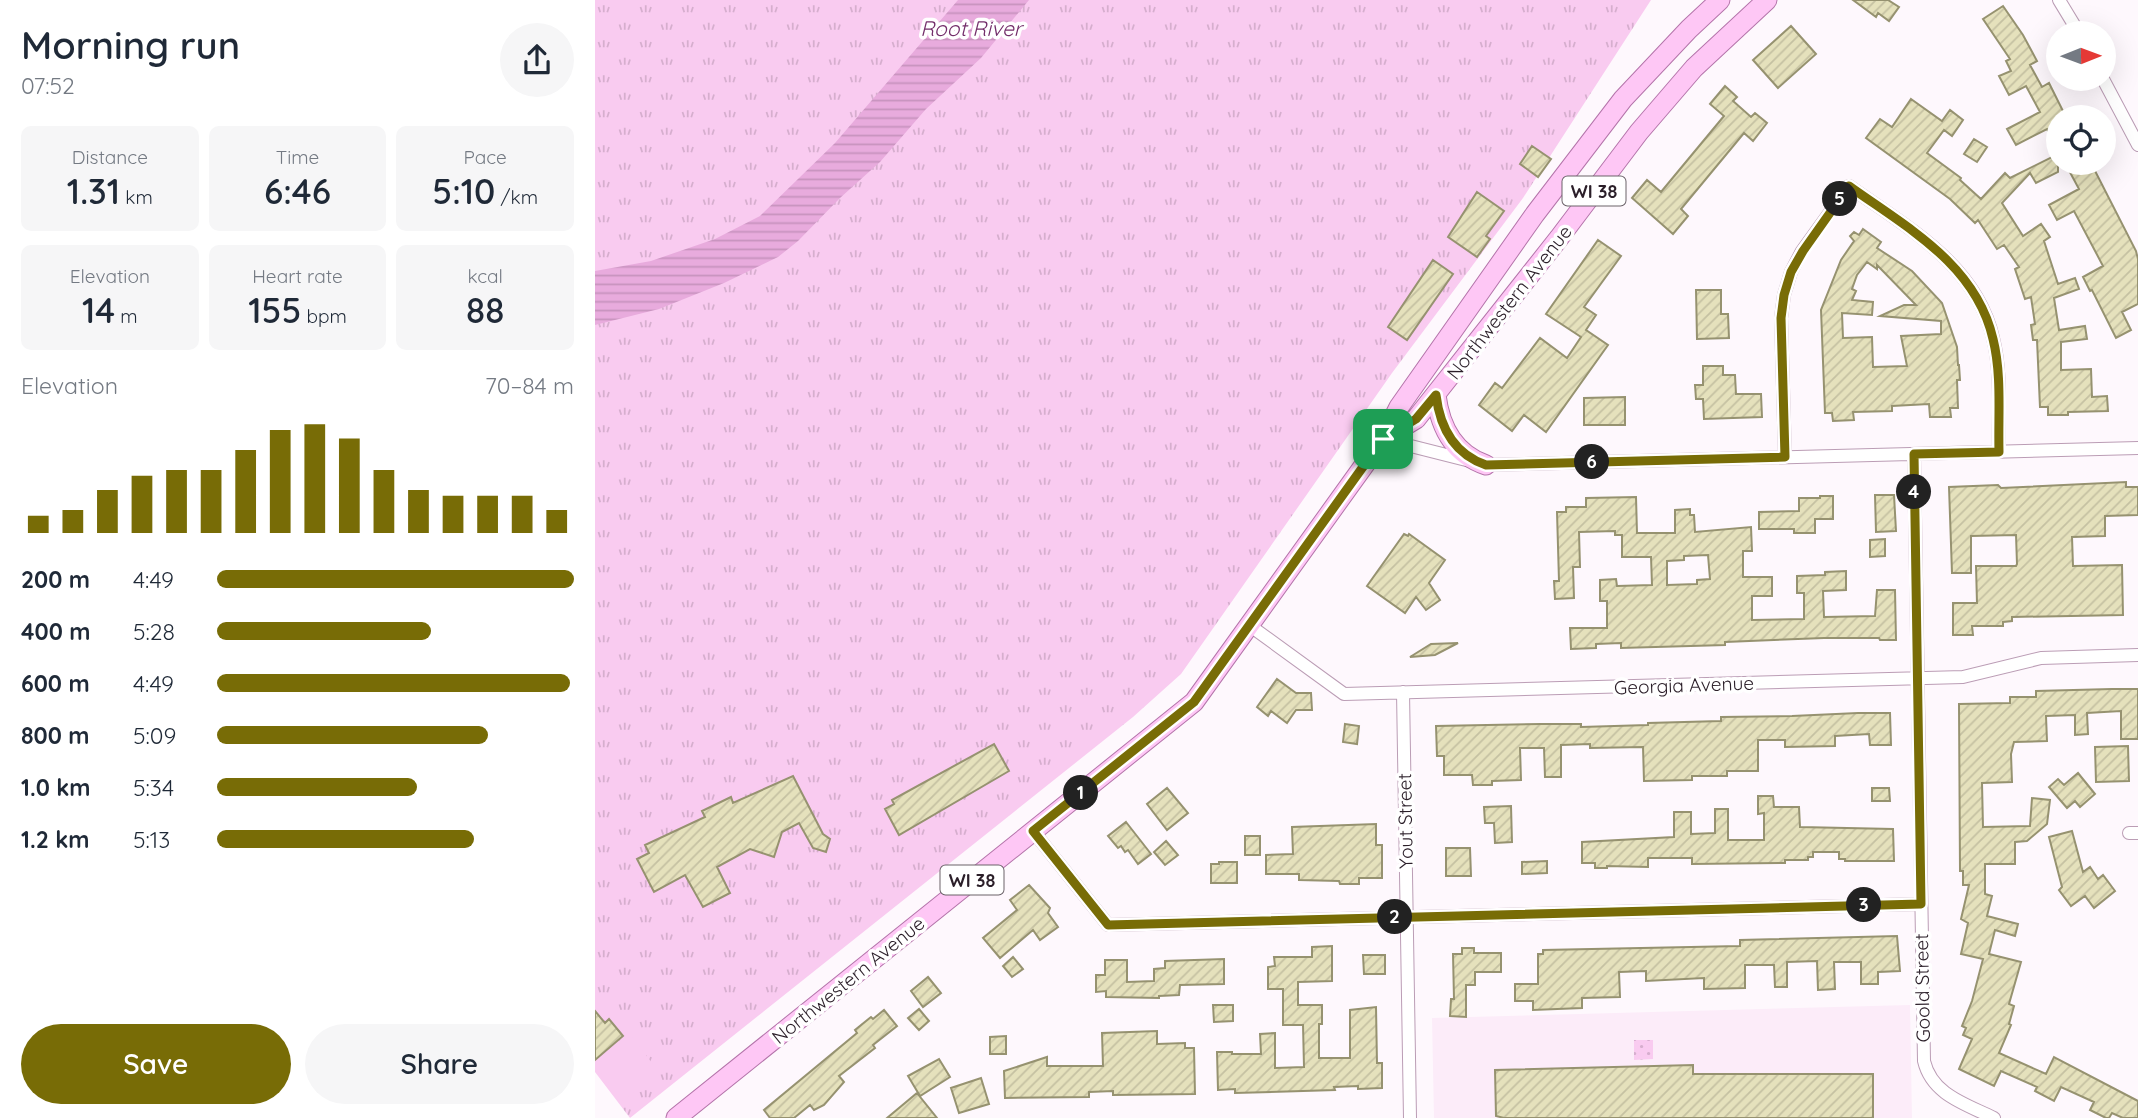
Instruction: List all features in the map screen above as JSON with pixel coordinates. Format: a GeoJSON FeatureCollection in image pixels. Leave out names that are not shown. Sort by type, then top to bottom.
{"type":"FeatureCollection","features":[{"type":"Feature","properties":{"kind":"main road","name":"Northwestern Avenue"},"geometry":{"type":"LineString","coordinates":[[676,1118],[1194,702],[1383,439],[1399,407],[1505,257],[1623,99],[1720,0]]}},
{"type":"Feature","properties":{"kind":"main road","name":"Northwestern Avenue"},"geometry":{"type":"LineString","coordinates":[[1383,439],[1416,419],[1639,132],[1694,68],[1767,0]]}},
{"type":"Feature","properties":{"kind":"main road"},"geometry":{"type":"LineString","coordinates":[[1436,395],[1441,419],[1455,447],[1469,458],[1486,465]]}},
{"type":"Feature","properties":{"kind":"street"},"geometry":{"type":"LineString","coordinates":[[2059,0],[2072,21]]}},
{"type":"Feature","properties":{"kind":"street"},"geometry":{"type":"LineString","coordinates":[[2109,91],[2138,145]]}},
{"type":"Feature","properties":{"kind":"street"},"geometry":{"type":"LineString","coordinates":[[1785,457],[1781,318],[1788,283],[1803,251],[1849,186],[1941,253],[1974,291],[1993,339],[1997,367],[1999,452]]}},
{"type":"Feature","properties":{"kind":"street"},"geometry":{"type":"LineString","coordinates":[[1383,439],[1486,465],[2138,448]]}},
{"type":"Feature","properties":{"kind":"street","name":"Goold Street"},"geometry":{"type":"LineString","coordinates":[[1914,454],[1924,1061],[1927,1073],[1945,1093],[1994,1118]]}},
{"type":"Feature","properties":{"kind":"street","name":"Georgia Avenue"},"geometry":{"type":"LineString","coordinates":[[1249,625],[1344,694],[1963,677],[2041,658],[2138,655]]}},
{"type":"Feature","properties":{"kind":"street","name":"Yout Street"},"geometry":{"type":"LineString","coordinates":[[1403,692],[1409,1118]]}},
{"type":"Feature","properties":{"kind":"street"},"geometry":{"type":"LineString","coordinates":[[1033,831],[1108,925],[1921,904]]}},
{"type":"Feature","properties":{"kind":"shaded area"},"geometry":{"type":"Polygon","coordinates":[[[1910,1005],[1912,1118],[1434,1118],[1432,1018],[1910,1005]]]}},
{"type":"Feature","properties":{"kind":"green space"},"geometry":{"type":"Polygon","coordinates":[[[595,0],[1651,0],[1523,198],[1392,373],[1181,674],[1133,717],[630,1118],[595,1072],[595,0]]]}},
{"type":"Feature","properties":{"kind":"green space"},"geometry":{"type":"Polygon","coordinates":[[[629,1033],[659,1072],[623,1101],[595,1065],[595,1060],[629,1033]]]}},
{"type":"Feature","properties":{"kind":"green space"},"geometry":{"type":"Polygon","coordinates":[[[1634,1040],[1653,1040],[1653,1059],[1634,1060],[1634,1040]]]}},
{"type":"Feature","properties":{"kind":"water","name":"Root River"},"geometry":{"type":"Polygon","coordinates":[[[958,0],[1029,0],[981,58],[926,109],[880,162],[798,241],[778,257],[724,283],[659,309],[595,325],[595,271],[651,261],[715,239],[760,216],[835,143],[958,0]]]}},
{"type":"Feature","properties":{"kind":"building"},"geometry":{"type":"Polygon","coordinates":[[[1853,0],[1888,0],[1899,7],[1889,21],[1878,13],[1876,17],[1853,0]]]}},
{"type":"Feature","properties":{"kind":"building"},"geometry":{"type":"Polygon","coordinates":[[[2003,6],[2037,61],[2030,65],[2042,87],[2046,85],[2046,91],[2053,91],[2060,105],[2046,105],[2046,130],[2016,145],[2007,129],[2040,112],[2026,86],[2009,95],[1999,76],[2011,71],[2006,61],[2010,59],[1983,19],[2003,6]]]}},
{"type":"Feature","properties":{"kind":"building"},"geometry":{"type":"Polygon","coordinates":[[[1791,26],[1816,54],[1778,88],[1753,60],[1791,26]]]}},
{"type":"Feature","properties":{"kind":"building"},"geometry":{"type":"Polygon","coordinates":[[[1725,86],[1737,97],[1733,101],[1751,117],[1755,113],[1767,123],[1753,141],[1744,133],[1681,209],[1688,216],[1673,234],[1632,198],[1647,180],[1661,192],[1724,116],[1710,104],[1725,86]]]}},
{"type":"Feature","properties":{"kind":"building"},"geometry":{"type":"Polygon","coordinates":[[[1911,99],[1942,121],[1950,110],[1963,120],[1952,136],[1944,130],[1927,153],[1961,178],[1960,180],[1981,199],[2005,173],[2010,178],[2046,160],[2046,175],[2052,175],[2036,183],[2030,173],[2002,203],[2023,236],[2041,224],[2050,237],[2044,241],[2058,284],[2075,278],[2079,289],[2054,298],[2059,330],[2085,326],[2087,339],[2061,342],[2061,370],[2091,369],[2092,397],[2107,396],[2108,411],[2048,415],[2048,407],[2040,407],[2037,340],[2033,340],[2031,325],[2035,324],[2031,297],[2025,299],[2015,269],[2019,267],[2004,245],[1997,249],[1978,220],[1975,223],[1950,199],[1866,138],[1880,119],[1892,127],[1911,99]]]}},
{"type":"Feature","properties":{"kind":"building"},"geometry":{"type":"Polygon","coordinates":[[[1974,139],[1987,147],[1977,162],[1964,154],[1974,139]]]}},
{"type":"Feature","properties":{"kind":"building"},"geometry":{"type":"Polygon","coordinates":[[[1532,146],[1551,159],[1538,177],[1520,164],[1532,146]]]}},
{"type":"Feature","properties":{"kind":"building"},"geometry":{"type":"Polygon","coordinates":[[[2071,175],[2097,175],[2138,259],[2138,304],[2122,312],[2131,330],[2116,338],[2083,277],[2103,266],[2074,211],[2057,220],[2049,205],[2079,189],[2071,175]]]}},
{"type":"Feature","properties":{"kind":"building"},"geometry":{"type":"Polygon","coordinates":[[[1477,192],[1504,211],[1486,236],[1490,239],[1477,257],[1448,237],[1477,192]]]}},
{"type":"Feature","properties":{"kind":"building"},"geometry":{"type":"Polygon","coordinates":[[[1863,229],[1881,242],[1877,248],[1912,271],[1942,303],[1957,347],[1959,365],[1958,408],[1950,408],[1951,417],[1930,417],[1929,404],[1892,406],[1892,411],[1853,412],[1854,420],[1833,421],[1832,413],[1825,413],[1821,310],[1841,260],[1854,241],[1850,236],[1854,232],[1859,235],[1863,229]],[[1867,262],[1857,275],[1852,289],[1856,291],[1852,300],[1873,302],[1872,315],[1842,313],[1843,338],[1872,337],[1873,367],[1907,366],[1901,336],[1941,334],[1941,321],[1880,316],[1904,305],[1916,305],[1877,265],[1877,269],[1867,262]]]}},
{"type":"Feature","properties":{"kind":"building"},"geometry":{"type":"Polygon","coordinates":[[[1598,240],[1621,256],[1584,307],[1596,315],[1586,330],[1608,345],[1546,432],[1524,415],[1512,431],[1479,405],[1495,383],[1502,388],[1540,338],[1567,358],[1581,337],[1546,314],[1598,240]]]}},
{"type":"Feature","properties":{"kind":"building"},"geometry":{"type":"Polygon","coordinates":[[[1433,260],[1453,274],[1407,340],[1388,327],[1433,260]]]}},
{"type":"Feature","properties":{"kind":"building"},"geometry":{"type":"Polygon","coordinates":[[[1696,290],[1721,290],[1721,314],[1728,314],[1729,338],[1697,339],[1696,290]]]}},
{"type":"Feature","properties":{"kind":"building"},"geometry":{"type":"Polygon","coordinates":[[[1703,366],[1723,366],[1723,375],[1735,375],[1736,394],[1761,394],[1762,417],[1704,419],[1703,399],[1696,399],[1695,385],[1703,385],[1703,366]]]}},
{"type":"Feature","properties":{"kind":"building"},"geometry":{"type":"Polygon","coordinates":[[[1625,397],[1625,425],[1584,425],[1584,398],[1625,397]]]}},
{"type":"Feature","properties":{"kind":"building"},"geometry":{"type":"Polygon","coordinates":[[[2126,482],[2126,487],[2138,487],[2138,515],[2105,516],[2105,536],[2072,537],[2073,566],[2122,565],[2123,615],[2012,617],[2012,621],[2003,622],[2003,626],[1972,626],[1973,635],[1953,635],[1953,603],[1977,603],[1976,566],[2017,564],[2016,535],[1971,536],[1971,573],[1952,573],[1949,487],[1998,485],[2001,488],[2126,482]]]}},
{"type":"Feature","properties":{"kind":"building"},"geometry":{"type":"Polygon","coordinates":[[[1875,495],[1894,495],[1896,531],[1876,532],[1875,495]]]}},
{"type":"Feature","properties":{"kind":"building"},"geometry":{"type":"Polygon","coordinates":[[[1833,496],[1833,519],[1815,519],[1815,533],[1794,533],[1794,529],[1759,529],[1759,512],[1799,511],[1799,498],[1833,496]]]}},
{"type":"Feature","properties":{"kind":"building"},"geometry":{"type":"Polygon","coordinates":[[[1636,497],[1637,533],[1675,533],[1675,510],[1690,509],[1690,515],[1694,515],[1695,532],[1751,527],[1752,551],[1743,551],[1743,577],[1772,577],[1772,596],[1752,596],[1752,620],[1804,619],[1804,593],[1797,593],[1797,576],[1846,571],[1846,590],[1823,591],[1824,617],[1875,616],[1877,590],[1895,590],[1896,640],[1824,638],[1725,642],[1725,645],[1621,648],[1621,643],[1571,649],[1570,628],[1607,628],[1607,601],[1600,601],[1600,580],[1616,579],[1617,586],[1652,585],[1651,557],[1622,557],[1622,535],[1615,535],[1615,531],[1579,532],[1580,567],[1573,567],[1574,598],[1555,599],[1554,581],[1559,581],[1557,512],[1566,512],[1566,507],[1586,507],[1586,498],[1636,497]],[[1708,555],[1684,556],[1684,560],[1667,561],[1667,585],[1697,584],[1697,580],[1710,579],[1708,555]]]}},
{"type":"Feature","properties":{"kind":"building"},"geometry":{"type":"Polygon","coordinates":[[[1404,534],[1409,534],[1445,560],[1429,583],[1440,600],[1426,610],[1416,597],[1405,613],[1367,586],[1404,534]]]}},
{"type":"Feature","properties":{"kind":"building"},"geometry":{"type":"Polygon","coordinates":[[[1885,539],[1885,556],[1870,557],[1870,540],[1885,539]]]}},
{"type":"Feature","properties":{"kind":"building"},"geometry":{"type":"Polygon","coordinates":[[[1458,643],[1435,655],[1410,657],[1431,644],[1458,643]]]}},
{"type":"Feature","properties":{"kind":"building"},"geometry":{"type":"Polygon","coordinates":[[[1277,679],[1296,693],[1311,693],[1312,710],[1296,710],[1287,723],[1271,711],[1268,716],[1257,707],[1277,679]]]}},
{"type":"Feature","properties":{"kind":"building"},"geometry":{"type":"Polygon","coordinates":[[[2138,689],[2138,739],[2121,739],[2121,711],[2087,713],[2088,734],[2075,735],[2075,715],[2046,716],[2047,741],[2014,742],[2011,754],[2012,782],[1982,783],[1983,827],[2030,826],[2032,798],[2050,800],[2047,824],[2027,841],[2015,842],[2015,864],[1985,864],[1985,894],[1992,896],[1987,916],[2018,924],[2015,936],[1995,930],[1989,954],[2021,962],[2009,1004],[2014,1006],[2009,1024],[2011,1025],[1999,1053],[2046,1074],[2054,1057],[2138,1101],[2138,1118],[2123,1118],[2112,1113],[2106,1118],[2090,1110],[2094,1102],[2061,1087],[2054,1101],[2035,1091],[2037,1087],[2001,1071],[1994,1086],[1959,1069],[1972,1039],[1963,1035],[1966,1028],[1962,1026],[1983,959],[1961,954],[1968,923],[1961,919],[1969,885],[1963,885],[1963,871],[1960,871],[1959,704],[2010,703],[2010,697],[2036,697],[2036,691],[2138,689]]]}},
{"type":"Feature","properties":{"kind":"building"},"geometry":{"type":"Polygon","coordinates":[[[1890,713],[1891,745],[1870,745],[1869,734],[1835,736],[1835,746],[1785,747],[1785,740],[1758,740],[1758,771],[1727,771],[1727,776],[1692,776],[1692,780],[1644,781],[1643,747],[1590,748],[1590,744],[1561,745],[1561,777],[1545,777],[1544,748],[1520,748],[1521,780],[1492,781],[1492,785],[1473,785],[1472,775],[1444,775],[1444,756],[1437,756],[1436,726],[1648,725],[1721,721],[1721,717],[1890,713]]]}},
{"type":"Feature","properties":{"kind":"building"},"geometry":{"type":"Polygon","coordinates":[[[1345,724],[1359,726],[1357,744],[1343,742],[1345,724]]]}},
{"type":"Feature","properties":{"kind":"building"},"geometry":{"type":"Polygon","coordinates":[[[994,744],[1009,771],[899,835],[885,809],[894,804],[892,800],[994,744]]]}},
{"type":"Feature","properties":{"kind":"building"},"geometry":{"type":"Polygon","coordinates":[[[2128,746],[2129,781],[2096,782],[2095,747],[2128,746]]]}},
{"type":"Feature","properties":{"kind":"building"},"geometry":{"type":"Polygon","coordinates":[[[2078,773],[2095,794],[2080,807],[2075,801],[2067,808],[2049,787],[2058,779],[2064,785],[2078,773]]]}},
{"type":"Feature","properties":{"kind":"building"},"geometry":{"type":"Polygon","coordinates":[[[793,776],[823,834],[830,839],[826,852],[813,848],[799,823],[782,832],[774,857],[750,849],[717,867],[730,893],[703,907],[685,875],[654,892],[637,859],[649,853],[645,845],[705,817],[702,811],[731,797],[733,803],[793,776]]]}},
{"type":"Feature","properties":{"kind":"building"},"geometry":{"type":"Polygon","coordinates":[[[1167,788],[1188,813],[1167,830],[1147,804],[1167,788]]]}},
{"type":"Feature","properties":{"kind":"building"},"geometry":{"type":"Polygon","coordinates":[[[1872,788],[1889,788],[1890,801],[1872,801],[1872,788]]]}},
{"type":"Feature","properties":{"kind":"building"},"geometry":{"type":"Polygon","coordinates":[[[1758,796],[1773,796],[1774,807],[1799,807],[1800,827],[1893,829],[1894,861],[1845,861],[1839,859],[1839,852],[1813,852],[1813,857],[1808,857],[1808,860],[1785,860],[1785,863],[1692,864],[1692,858],[1648,858],[1648,867],[1595,868],[1595,863],[1582,863],[1582,842],[1674,837],[1674,812],[1691,812],[1691,834],[1715,833],[1715,809],[1728,809],[1728,840],[1764,840],[1764,813],[1758,814],[1758,796]]]}},
{"type":"Feature","properties":{"kind":"building"},"geometry":{"type":"Polygon","coordinates":[[[1511,806],[1512,842],[1495,843],[1494,823],[1485,823],[1484,807],[1511,806]]]}},
{"type":"Feature","properties":{"kind":"building"},"geometry":{"type":"Polygon","coordinates":[[[1126,822],[1151,854],[1138,864],[1128,850],[1125,852],[1121,846],[1118,848],[1108,836],[1126,822]]]}},
{"type":"Feature","properties":{"kind":"building"},"geometry":{"type":"Polygon","coordinates":[[[1376,824],[1376,845],[1382,845],[1382,878],[1359,878],[1359,884],[1340,884],[1339,881],[1299,880],[1299,874],[1266,874],[1266,855],[1293,854],[1292,827],[1376,824]]]}},
{"type":"Feature","properties":{"kind":"building"},"geometry":{"type":"Polygon","coordinates":[[[2072,831],[2083,872],[2090,867],[2098,879],[2103,875],[2115,891],[2094,908],[2085,896],[2071,906],[2059,890],[2062,887],[2049,837],[2072,831]]]}},
{"type":"Feature","properties":{"kind":"building"},"geometry":{"type":"Polygon","coordinates":[[[1245,836],[1260,836],[1260,855],[1245,855],[1245,836]]]}},
{"type":"Feature","properties":{"kind":"building"},"geometry":{"type":"Polygon","coordinates":[[[1166,841],[1178,855],[1165,865],[1154,852],[1166,841]]]}},
{"type":"Feature","properties":{"kind":"building"},"geometry":{"type":"Polygon","coordinates":[[[1446,848],[1470,848],[1471,876],[1446,876],[1446,848]]]}},
{"type":"Feature","properties":{"kind":"building"},"geometry":{"type":"Polygon","coordinates":[[[1547,861],[1547,873],[1522,874],[1522,862],[1547,861]]]}},
{"type":"Feature","properties":{"kind":"building"},"geometry":{"type":"Polygon","coordinates":[[[1237,862],[1237,883],[1211,883],[1211,864],[1237,862]]]}},
{"type":"Feature","properties":{"kind":"building"},"geometry":{"type":"Polygon","coordinates":[[[1029,885],[1050,908],[1048,913],[1058,927],[1040,940],[1033,930],[1000,958],[983,938],[1017,910],[1010,900],[1029,885]]]}},
{"type":"Feature","properties":{"kind":"building"},"geometry":{"type":"Polygon","coordinates":[[[1897,936],[1900,971],[1878,972],[1878,984],[1861,984],[1861,962],[1834,962],[1835,989],[1818,990],[1817,961],[1787,962],[1787,987],[1775,987],[1774,965],[1745,965],[1745,988],[1704,989],[1704,978],[1646,981],[1646,971],[1619,972],[1620,997],[1582,998],[1582,1008],[1533,1010],[1533,1001],[1515,1001],[1515,984],[1538,984],[1538,954],[1543,954],[1543,950],[1740,946],[1740,940],[1897,936]]]}},
{"type":"Feature","properties":{"kind":"building"},"geometry":{"type":"Polygon","coordinates":[[[1332,946],[1332,981],[1298,982],[1298,1005],[1322,1005],[1319,1058],[1350,1058],[1350,1010],[1376,1007],[1377,1063],[1382,1063],[1382,1088],[1358,1089],[1358,1086],[1334,1087],[1335,1090],[1235,1093],[1235,1089],[1218,1090],[1217,1052],[1261,1054],[1260,1034],[1275,1033],[1275,1068],[1304,1067],[1303,1025],[1283,1025],[1283,989],[1268,989],[1268,967],[1275,966],[1274,957],[1312,957],[1312,947],[1332,946]]]}},
{"type":"Feature","properties":{"kind":"building"},"geometry":{"type":"Polygon","coordinates":[[[1462,948],[1474,948],[1474,953],[1501,953],[1501,972],[1475,972],[1475,985],[1466,985],[1466,1017],[1450,1016],[1451,999],[1454,999],[1453,954],[1462,954],[1462,948]]]}},
{"type":"Feature","properties":{"kind":"building"},"geometry":{"type":"Polygon","coordinates":[[[1363,955],[1385,955],[1385,974],[1364,974],[1363,955]]]}},
{"type":"Feature","properties":{"kind":"building"},"geometry":{"type":"Polygon","coordinates":[[[1013,957],[1023,969],[1012,977],[1003,966],[1013,957]]]}},
{"type":"Feature","properties":{"kind":"building"},"geometry":{"type":"Polygon","coordinates":[[[1224,959],[1224,984],[1180,985],[1179,995],[1159,998],[1106,997],[1106,991],[1096,992],[1096,975],[1105,975],[1105,960],[1127,960],[1127,982],[1154,981],[1154,969],[1165,968],[1165,961],[1224,959]]]}},
{"type":"Feature","properties":{"kind":"building"},"geometry":{"type":"Polygon","coordinates":[[[928,977],[941,993],[923,1007],[911,991],[928,977]]]}},
{"type":"Feature","properties":{"kind":"building"},"geometry":{"type":"Polygon","coordinates":[[[1213,1005],[1233,1005],[1233,1021],[1214,1022],[1213,1005]]]}},
{"type":"Feature","properties":{"kind":"building"},"geometry":{"type":"Polygon","coordinates":[[[919,1009],[929,1021],[919,1030],[908,1018],[919,1009]]]}},
{"type":"Feature","properties":{"kind":"building"},"geometry":{"type":"Polygon","coordinates":[[[884,1010],[897,1026],[873,1045],[875,1048],[839,1076],[844,1082],[824,1105],[814,1110],[810,1105],[794,1118],[770,1118],[764,1110],[857,1033],[855,1030],[884,1010]]]}},
{"type":"Feature","properties":{"kind":"building"},"geometry":{"type":"Polygon","coordinates":[[[595,1011],[605,1023],[609,1019],[623,1036],[595,1060],[595,1011]]]}},
{"type":"Feature","properties":{"kind":"building"},"geometry":{"type":"Polygon","coordinates":[[[1157,1031],[1157,1044],[1185,1043],[1185,1048],[1194,1048],[1195,1094],[1113,1095],[1113,1091],[1089,1092],[1089,1097],[1005,1098],[1004,1071],[1047,1057],[1047,1066],[1103,1066],[1102,1033],[1157,1031]]]}},
{"type":"Feature","properties":{"kind":"building"},"geometry":{"type":"Polygon","coordinates":[[[1006,1036],[1006,1054],[990,1054],[990,1037],[1006,1036]]]}},
{"type":"Feature","properties":{"kind":"building"},"geometry":{"type":"Polygon","coordinates":[[[939,1059],[950,1077],[920,1096],[908,1076],[939,1059]]]}},
{"type":"Feature","properties":{"kind":"building"},"geometry":{"type":"Polygon","coordinates":[[[1693,1065],[1693,1074],[1873,1074],[1873,1118],[1496,1116],[1495,1070],[1693,1065]]]}},
{"type":"Feature","properties":{"kind":"building"},"geometry":{"type":"Polygon","coordinates":[[[981,1078],[989,1104],[959,1113],[951,1088],[981,1078]]]}},
{"type":"Feature","properties":{"kind":"building"},"geometry":{"type":"Polygon","coordinates":[[[917,1093],[937,1118],[887,1118],[917,1093]]]}},
{"type":"Feature","properties":{"kind":"route"},"geometry":{"type":"LineString","coordinates":[[1849,186],[1941,253],[1974,291],[1993,339],[1997,367],[1999,452],[1914,454],[1921,904],[1108,925],[1033,831],[1194,702],[1383,439],[1416,419],[1436,395],[1441,419],[1455,447],[1462,454],[1486,465],[1785,457],[1781,318],[1784,295],[1791,272],[1803,251],[1849,186]]}}]}
